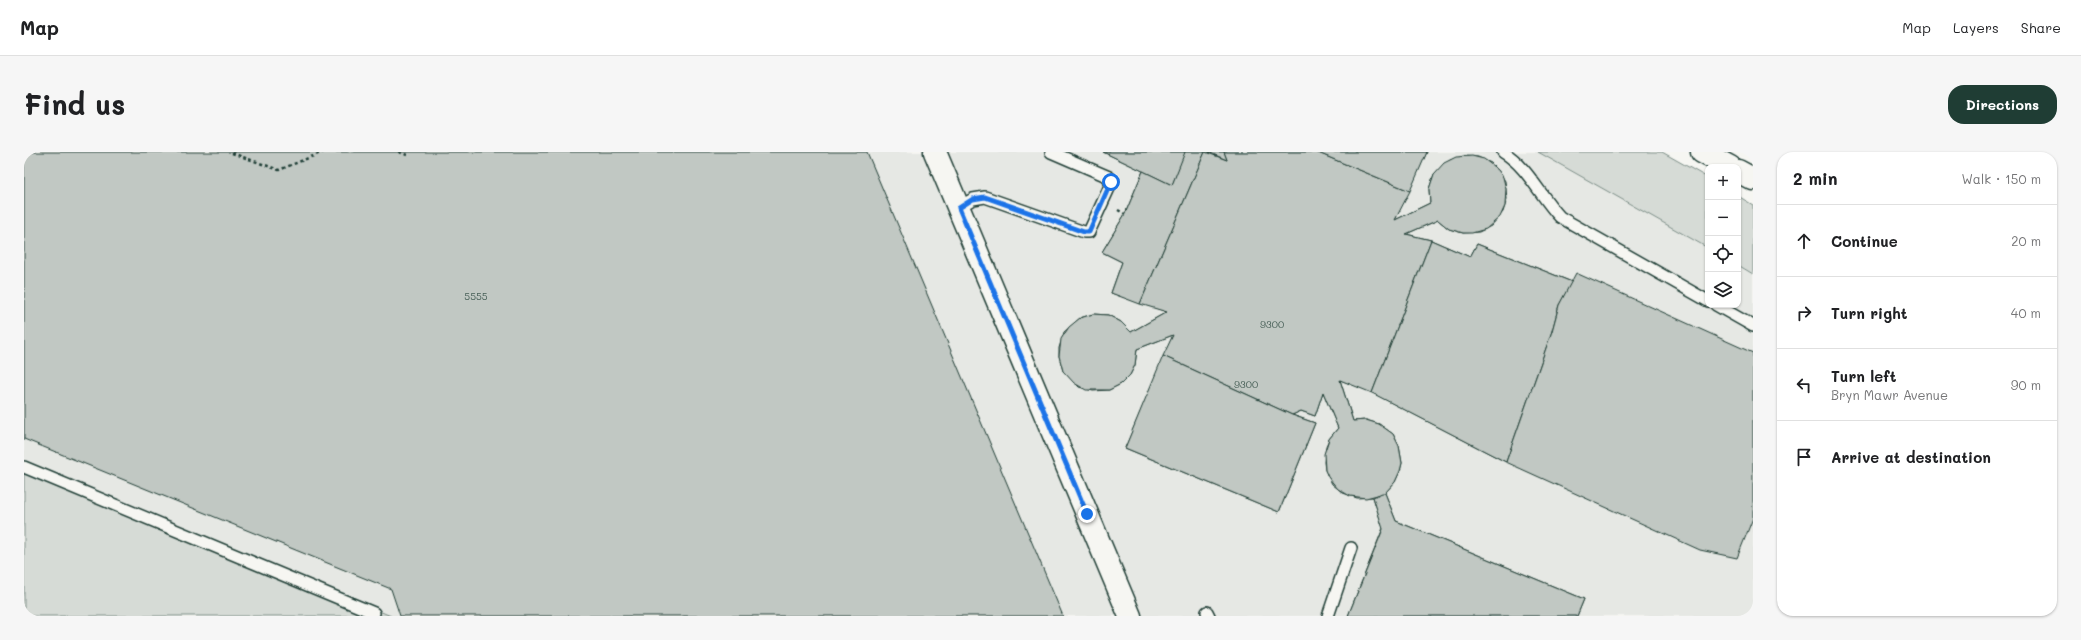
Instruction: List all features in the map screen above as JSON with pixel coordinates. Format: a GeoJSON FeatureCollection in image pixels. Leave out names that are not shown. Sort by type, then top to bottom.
{"type":"FeatureCollection","features":[{"type":"Feature","properties":{"kind":"main road"},"geometry":{"type":"LineString","coordinates":[[935,152],[1130,616]]}},
{"type":"Feature","properties":{"kind":"main road"},"geometry":{"type":"LineString","coordinates":[[1702,152],[1724,164]]}},
{"type":"Feature","properties":{"kind":"main road"},"geometry":{"type":"LineString","coordinates":[[1741,173],[1753,179]]}},
{"type":"Feature","properties":{"kind":"lane"},"geometry":{"type":"LineString","coordinates":[[959,208],[973,199],[985,197],[1084,232],[1089,232],[1110,186],[1110,177],[1051,152]]}},
{"type":"Feature","properties":{"kind":"lane"},"geometry":{"type":"LineString","coordinates":[[1503,152],[1521,165],[1550,207],[1560,217],[1705,299]]}},
{"type":"Feature","properties":{"kind":"lane"},"geometry":{"type":"LineString","coordinates":[[1721,308],[1753,326]]}},
{"type":"Feature","properties":{"kind":"lane"},"geometry":{"type":"LineString","coordinates":[[24,467],[374,613]]}},
{"type":"Feature","properties":{"kind":"lane"},"geometry":{"type":"LineString","coordinates":[[1328,616],[1351,548]]}},
{"type":"Feature","properties":{"kind":"path"},"geometry":{"type":"LineString","coordinates":[[232,154],[279,170],[322,152]]}},
{"type":"Feature","properties":{"kind":"path"},"geometry":{"type":"LineString","coordinates":[[400,152],[407,155]]}},
{"type":"Feature","properties":{"kind":"shaded area"},"geometry":{"type":"Polygon","coordinates":[[[24,152],[1538,152],[1705,246],[1705,308],[1741,308],[1741,267],[1753,274],[1753,616],[391,616],[24,463],[24,152]]]}},
{"type":"Feature","properties":{"kind":"shaded area"},"geometry":{"type":"Polygon","coordinates":[[[1538,152],[1662,152],[1705,176],[1705,246],[1538,152]]]}},
{"type":"Feature","properties":{"kind":"shaded area"},"geometry":{"type":"Polygon","coordinates":[[[1741,198],[1753,205],[1753,274],[1741,267],[1741,198]]]}},
{"type":"Feature","properties":{"kind":"shaded area"},"geometry":{"type":"Polygon","coordinates":[[[24,463],[391,616],[24,616],[24,463]]]}},
{"type":"Feature","properties":{"kind":"building"},"geometry":{"type":"Polygon","coordinates":[[[24,152],[867,152],[1063,616],[400,616],[391,589],[24,439],[24,152]]]}},
{"type":"Feature","properties":{"kind":"building"},"geometry":{"type":"Polygon","coordinates":[[[1103,152],[1427,152],[1395,220],[1430,203],[1429,189],[1434,174],[1450,160],[1463,156],[1478,157],[1491,163],[1498,170],[1505,181],[1507,199],[1503,212],[1491,226],[1479,232],[1463,233],[1449,229],[1438,220],[1406,234],[1431,240],[1470,257],[1477,244],[1572,282],[1559,305],[1552,331],[1506,462],[1365,389],[1340,380],[1353,421],[1366,420],[1379,424],[1393,434],[1399,446],[1402,463],[1400,471],[1395,482],[1385,493],[1396,521],[1584,599],[1577,616],[1348,616],[1383,528],[1373,497],[1357,498],[1343,493],[1332,484],[1325,470],[1324,462],[1326,446],[1329,439],[1338,428],[1323,392],[1315,416],[1301,411],[1292,415],[1315,423],[1279,512],[1125,448],[1173,335],[1137,349],[1135,365],[1130,375],[1121,384],[1109,390],[1093,391],[1079,387],[1063,371],[1059,356],[1059,348],[1064,332],[1080,318],[1093,314],[1108,315],[1121,322],[1131,332],[1167,312],[1111,293],[1122,262],[1102,252],[1125,214],[1143,171],[1103,152]]]}},
{"type":"Feature","properties":{"kind":"building"},"geometry":{"type":"Polygon","coordinates":[[[1103,152],[1185,152],[1185,154],[1172,185],[1103,152]]]}},
{"type":"Feature","properties":{"kind":"building"},"geometry":{"type":"Polygon","coordinates":[[[1185,152],[1205,152],[1140,304],[1111,293],[1122,262],[1102,252],[1125,214],[1143,171],[1172,185],[1185,152]]]}},
{"type":"Feature","properties":{"kind":"building"},"geometry":{"type":"Polygon","coordinates":[[[1205,152],[1227,160],[1224,152],[1316,152],[1410,191],[1395,220],[1430,203],[1429,189],[1434,174],[1444,163],[1456,157],[1472,156],[1484,159],[1498,170],[1503,177],[1506,189],[1505,206],[1500,217],[1486,229],[1472,233],[1463,233],[1449,229],[1438,220],[1406,234],[1431,240],[1372,393],[1340,380],[1353,421],[1366,420],[1379,424],[1393,434],[1399,446],[1402,463],[1400,471],[1395,482],[1385,493],[1366,498],[1350,496],[1338,489],[1328,477],[1325,470],[1324,454],[1329,439],[1338,428],[1323,392],[1315,416],[1301,411],[1292,415],[1163,356],[1173,335],[1137,349],[1135,365],[1130,375],[1121,384],[1109,390],[1086,390],[1074,383],[1063,371],[1059,356],[1061,339],[1069,327],[1080,318],[1093,314],[1108,315],[1121,322],[1131,332],[1167,312],[1140,304],[1205,152]]]}},
{"type":"Feature","properties":{"kind":"building"},"geometry":{"type":"Polygon","coordinates":[[[1208,152],[1224,152],[1227,160],[1208,152]]]}},
{"type":"Feature","properties":{"kind":"building"},"geometry":{"type":"Polygon","coordinates":[[[1316,152],[1427,152],[1410,191],[1316,152]]]}},
{"type":"Feature","properties":{"kind":"building"},"geometry":{"type":"Polygon","coordinates":[[[1431,240],[1470,257],[1477,244],[1572,282],[1559,305],[1552,331],[1506,462],[1372,393],[1431,240]]]}},
{"type":"Feature","properties":{"kind":"building"},"geometry":{"type":"Polygon","coordinates":[[[1576,273],[1753,353],[1753,518],[1737,558],[1700,550],[1506,462],[1552,331],[1559,305],[1576,273]]]}},
{"type":"Feature","properties":{"kind":"building"},"geometry":{"type":"Polygon","coordinates":[[[1163,356],[1292,415],[1315,423],[1279,512],[1125,448],[1163,356]]]}},
{"type":"Feature","properties":{"kind":"building"},"geometry":{"type":"Polygon","coordinates":[[[1385,493],[1396,521],[1584,599],[1577,616],[1348,616],[1383,529],[1373,497],[1385,493]]]}},
{"type":"Feature","properties":{"kind":"route"},"geometry":{"type":"LineString","coordinates":[[1087,514],[959,208],[973,199],[985,197],[1084,232],[1089,232],[1111,182]]}}]}
